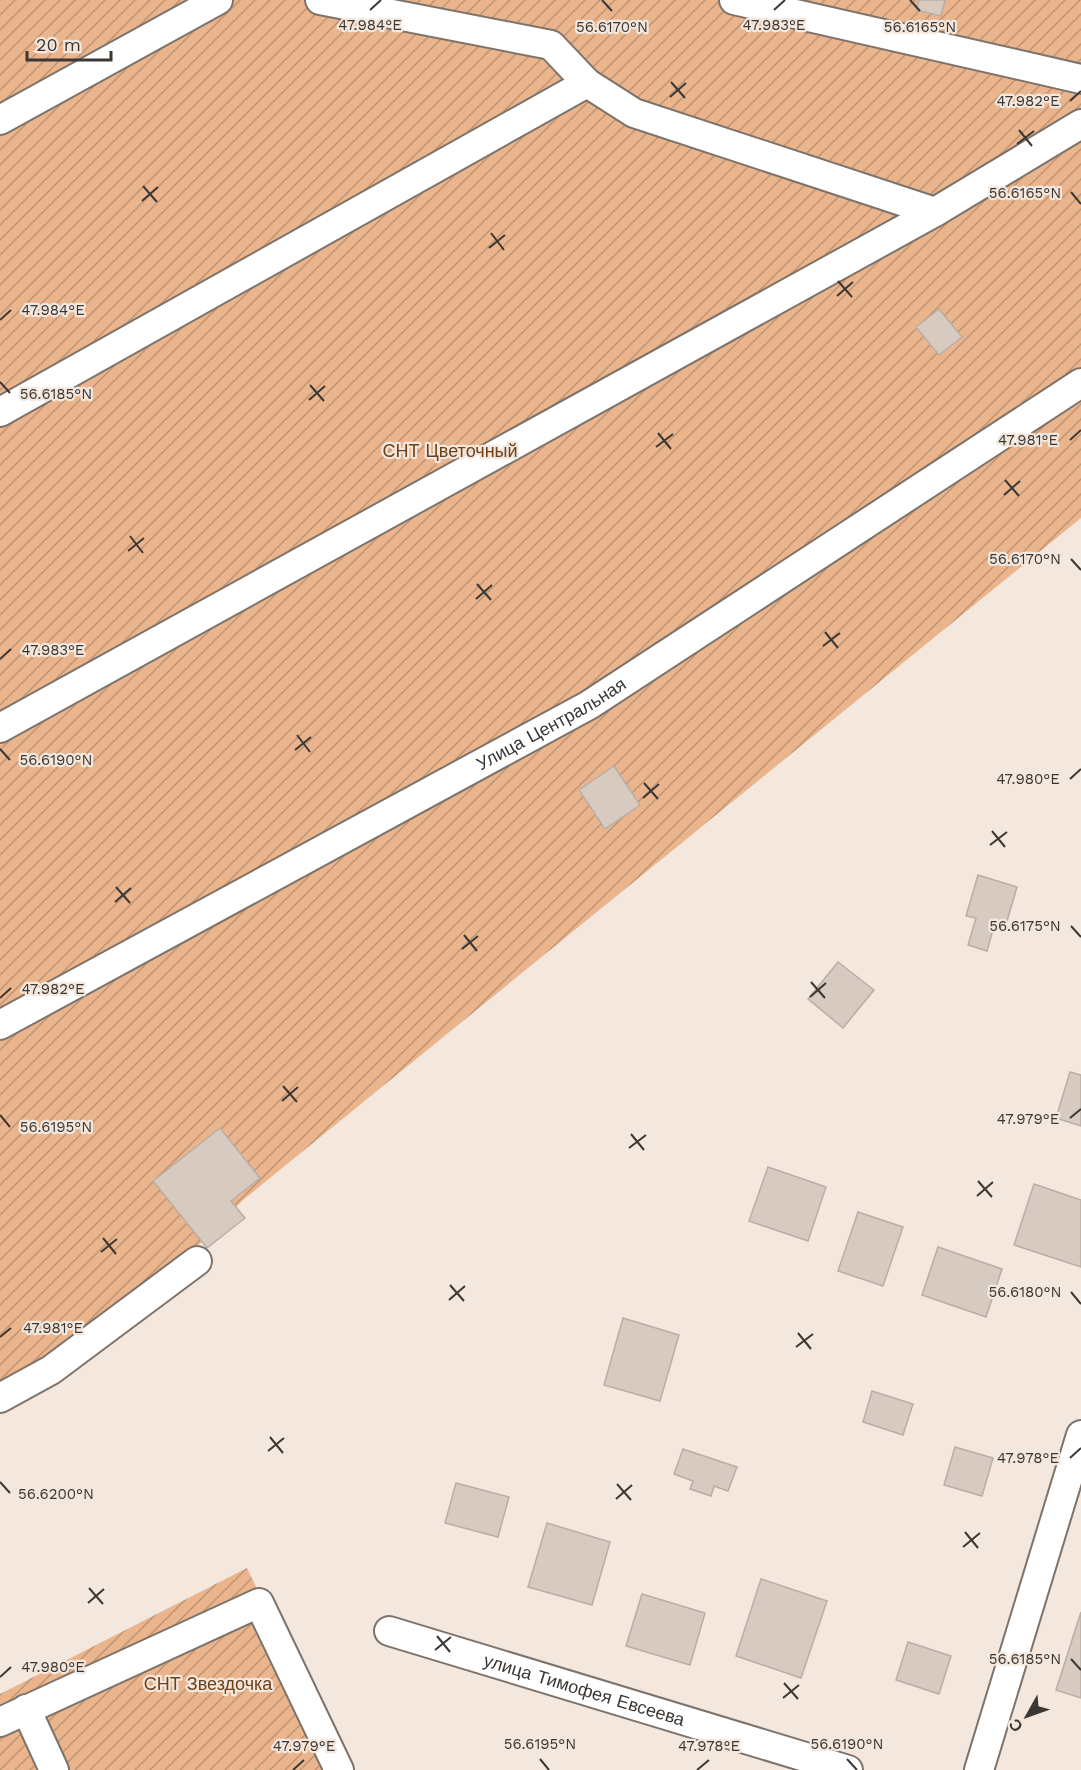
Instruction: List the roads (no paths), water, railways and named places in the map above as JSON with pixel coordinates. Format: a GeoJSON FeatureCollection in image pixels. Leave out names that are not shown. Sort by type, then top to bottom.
{"type":"FeatureCollection","features":[{"type":"Feature","properties":{"kind":"street"},"geometry":{"type":"LineString","coordinates":[[0,120],[218,0]]}},
{"type":"Feature","properties":{"kind":"street"},"geometry":{"type":"LineString","coordinates":[[320,0],[551,45],[587,83],[634,113],[935,212]]}},
{"type":"Feature","properties":{"kind":"street"},"geometry":{"type":"LineString","coordinates":[[734,0],[1081,79]]}},
{"type":"Feature","properties":{"kind":"street"},"geometry":{"type":"LineString","coordinates":[[0,412],[587,83]]}},
{"type":"Feature","properties":{"kind":"street"},"geometry":{"type":"LineString","coordinates":[[0,728],[935,212],[1081,124]]}},
{"type":"Feature","properties":{"kind":"street","name":"Улица Центральная"},"geometry":{"type":"LineString","coordinates":[[0,1025],[589,705],[1081,383]]}},
{"type":"Feature","properties":{"kind":"street"},"geometry":{"type":"LineString","coordinates":[[0,1398],[51,1370],[197,1261]]}},
{"type":"Feature","properties":{"kind":"street"},"geometry":{"type":"LineString","coordinates":[[979,1770],[1081,1435]]}},
{"type":"Feature","properties":{"kind":"street"},"geometry":{"type":"LineString","coordinates":[[0,1722],[260,1603],[339,1770]]}},
{"type":"Feature","properties":{"kind":"street","name":"улица Тимофея Евсеева"},"geometry":{"type":"LineString","coordinates":[[389,1630],[848,1770]]}},
{"type":"Feature","properties":{"kind":"street"},"geometry":{"type":"LineString","coordinates":[[26,1709],[54,1770]]}},
{"type":"Feature","properties":{"kind":"park label","name":"СНТ Цветочный"},"geometry":{"type":"Point","coordinates":[450,451]}},
{"type":"Feature","properties":{"kind":"park label","name":"СНТ Звездочка"},"geometry":{"type":"Point","coordinates":[208,1684]}}]}
